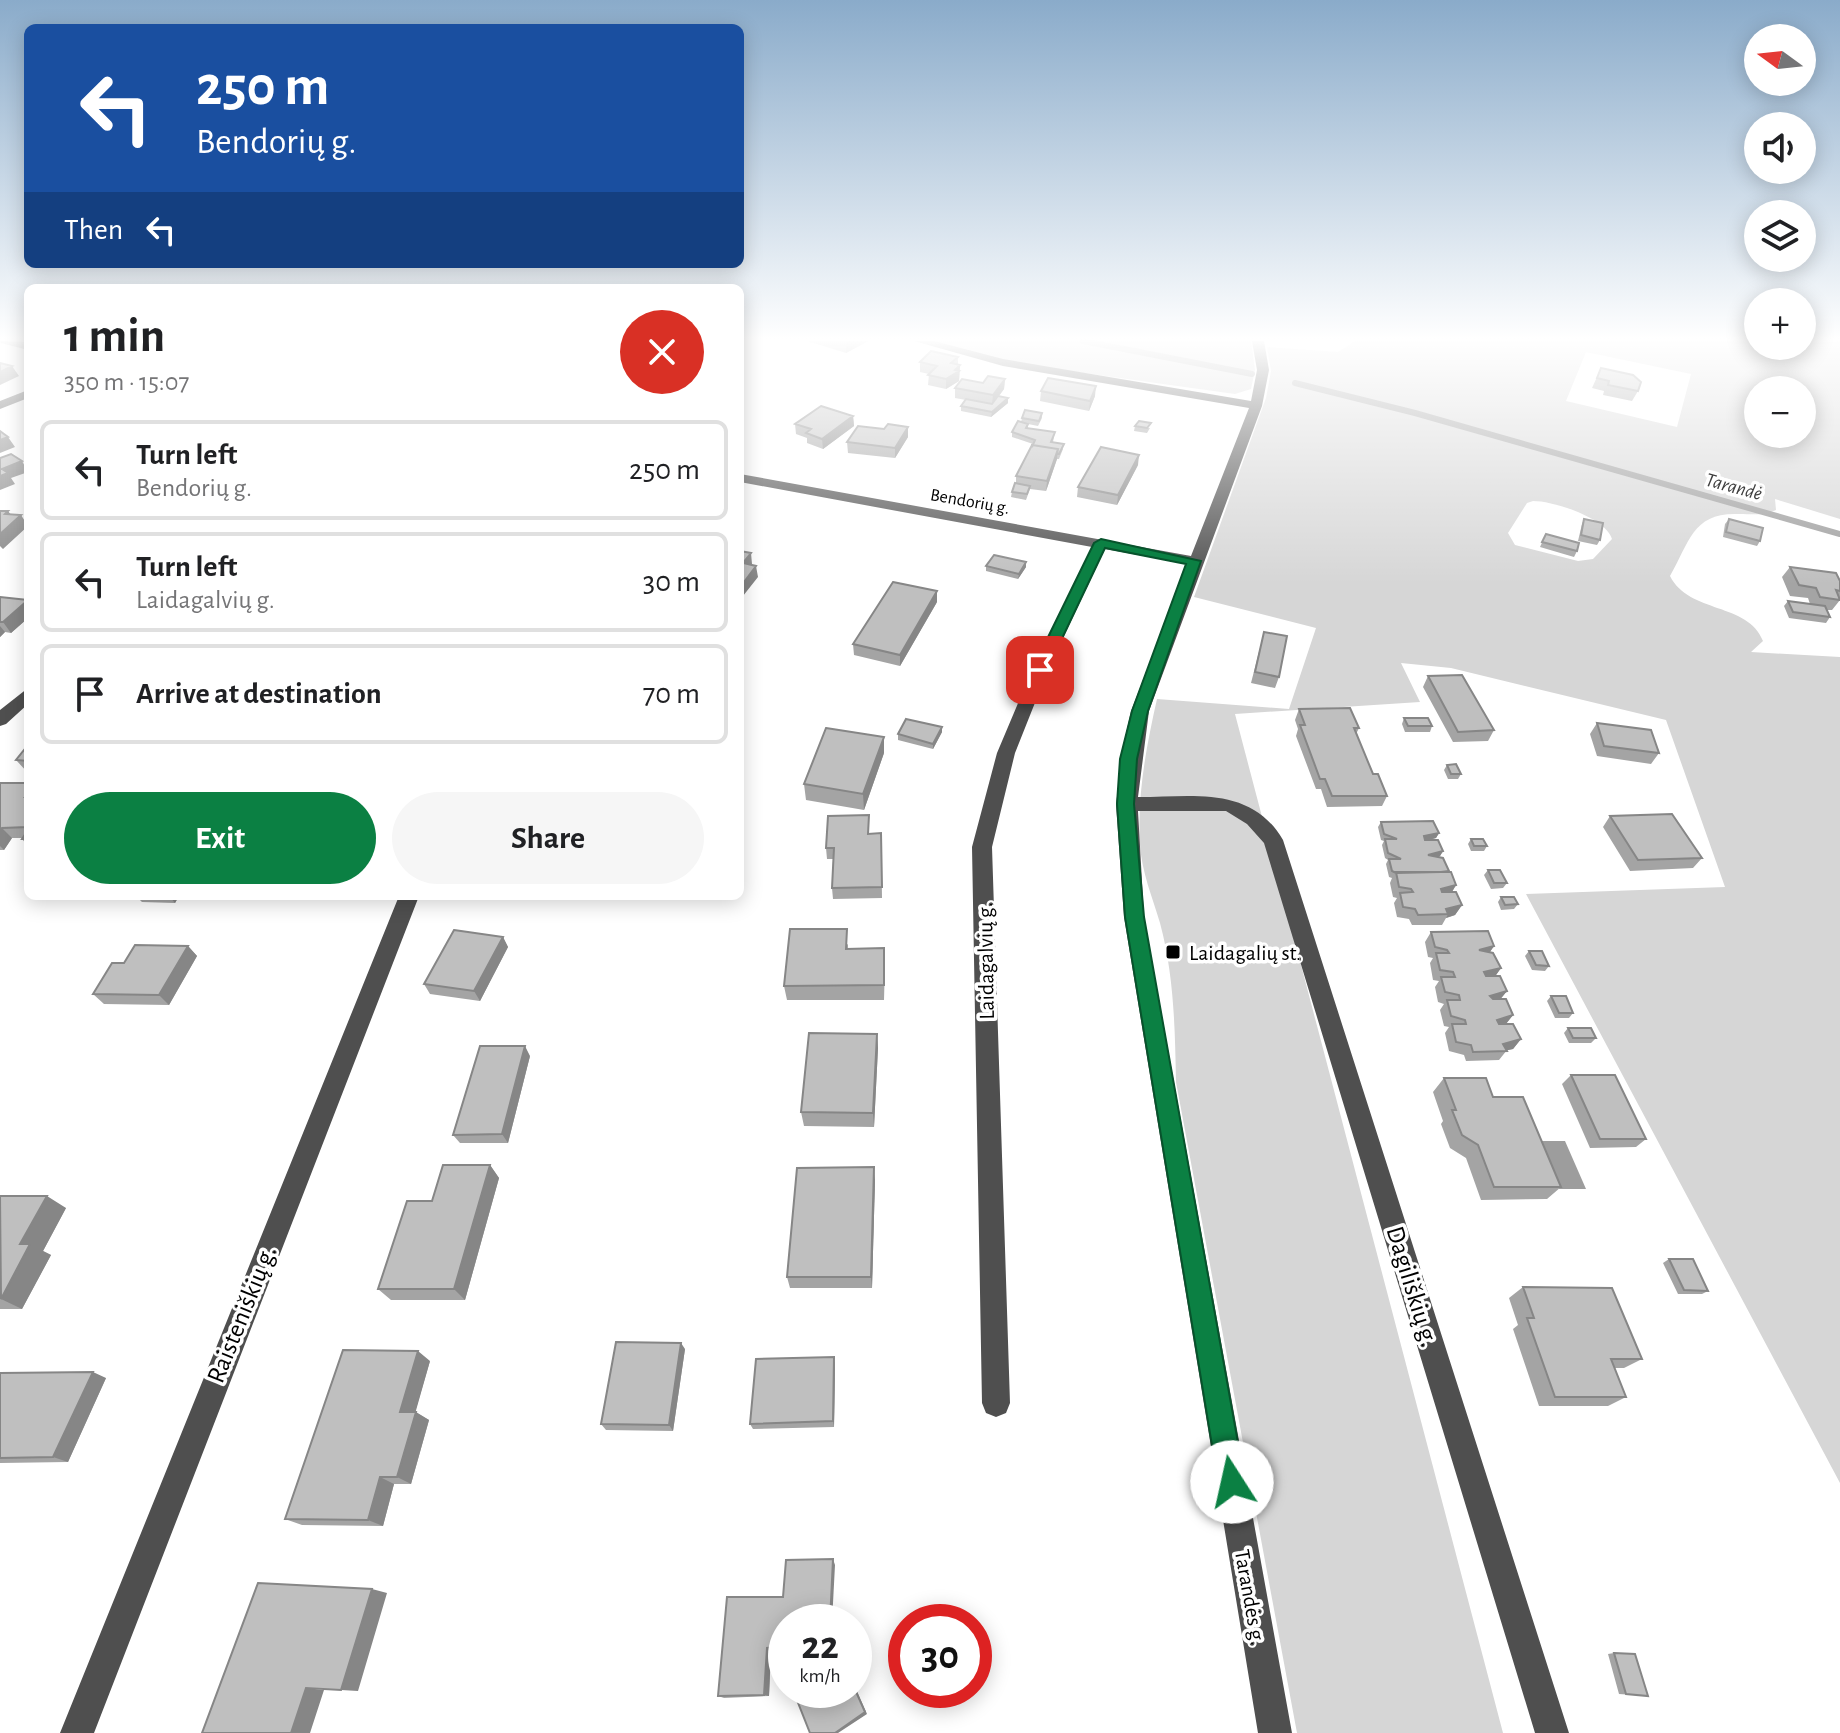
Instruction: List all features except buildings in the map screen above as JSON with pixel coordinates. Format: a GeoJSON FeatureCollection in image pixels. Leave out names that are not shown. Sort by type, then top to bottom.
{"type":"FeatureCollection","features":[{"type":"Feature","properties":{"kind":"street","name":"Tarandės g."},"geometry":{"type":"LineString","coordinates":[[1250,422],[1194,561],[1140,711],[1129,759],[1126,804],[1134,917],[1275,1733]]}},
{"type":"Feature","properties":{"kind":"street","name":"Bendorių g."},"geometry":{"type":"LineString","coordinates":[[744,479],[1194,561]]}},
{"type":"Feature","properties":{"kind":"street","name":"Laidagalvių g."},"geometry":{"type":"LineString","coordinates":[[996,1403],[982,847],[1006,753],[1040,670],[1101,543]]}},
{"type":"Feature","properties":{"kind":"street"},"geometry":{"type":"LineString","coordinates":[[0,720],[24,698]]}},
{"type":"Feature","properties":{"kind":"street","name":"Dagiliškių g."},"geometry":{"type":"LineString","coordinates":[[1126,804],[1229,804],[1254,819],[1273,840],[1552,1733]]}},
{"type":"Feature","properties":{"kind":"street","name":"Raisteniškių g."},"geometry":{"type":"LineString","coordinates":[[77,1733],[407,900]]}},
{"type":"Feature","properties":{"kind":"shaded area"},"geometry":{"type":"Polygon","coordinates":[[[1257,422],[1655,422],[1677,427],[1678,422],[1744,422],[1744,448],[1816,448],[1816,422],[1840,422],[1840,519],[1775,499],[1776,510],[1771,512],[1712,518],[1688,540],[1670,576],[1690,597],[1732,613],[1755,629],[1763,641],[1751,652],[1840,657],[1840,1483],[1526,894],[1725,887],[1666,720],[1451,668],[1401,663],[1420,702],[1235,714],[1503,1733],[1297,1733],[1176,1082],[1171,982],[1160,923],[1141,855],[1139,826],[1146,754],[1157,699],[1289,709],[1316,628],[1194,597],[1257,422]],[[1542,502],[1527,503],[1508,533],[1515,545],[1578,561],[1593,559],[1612,539],[1608,531],[1590,518],[1566,507],[1542,502]]]}},
{"type":"Feature","properties":{"kind":"shaded area"},"geometry":{"type":"Polygon","coordinates":[[[1539,1141],[1565,1141],[1586,1189],[1559,1189],[1539,1141]]]}},
{"type":"Feature","properties":{"kind":"waterway","name":"Tarandė"},"geometry":{"type":"LineString","coordinates":[[1446,422],[1840,534]]}},
{"type":"Feature","properties":{"kind":"place","name":"Laidagalių st."},"geometry":{"type":"Point","coordinates":[1173,952]}},
{"type":"Feature","properties":{"kind":"route"},"geometry":{"type":"LineString","coordinates":[[1040,670],[1101,543],[1194,561],[1140,711],[1129,759],[1126,804],[1134,917],[1232,1482]]}}]}
